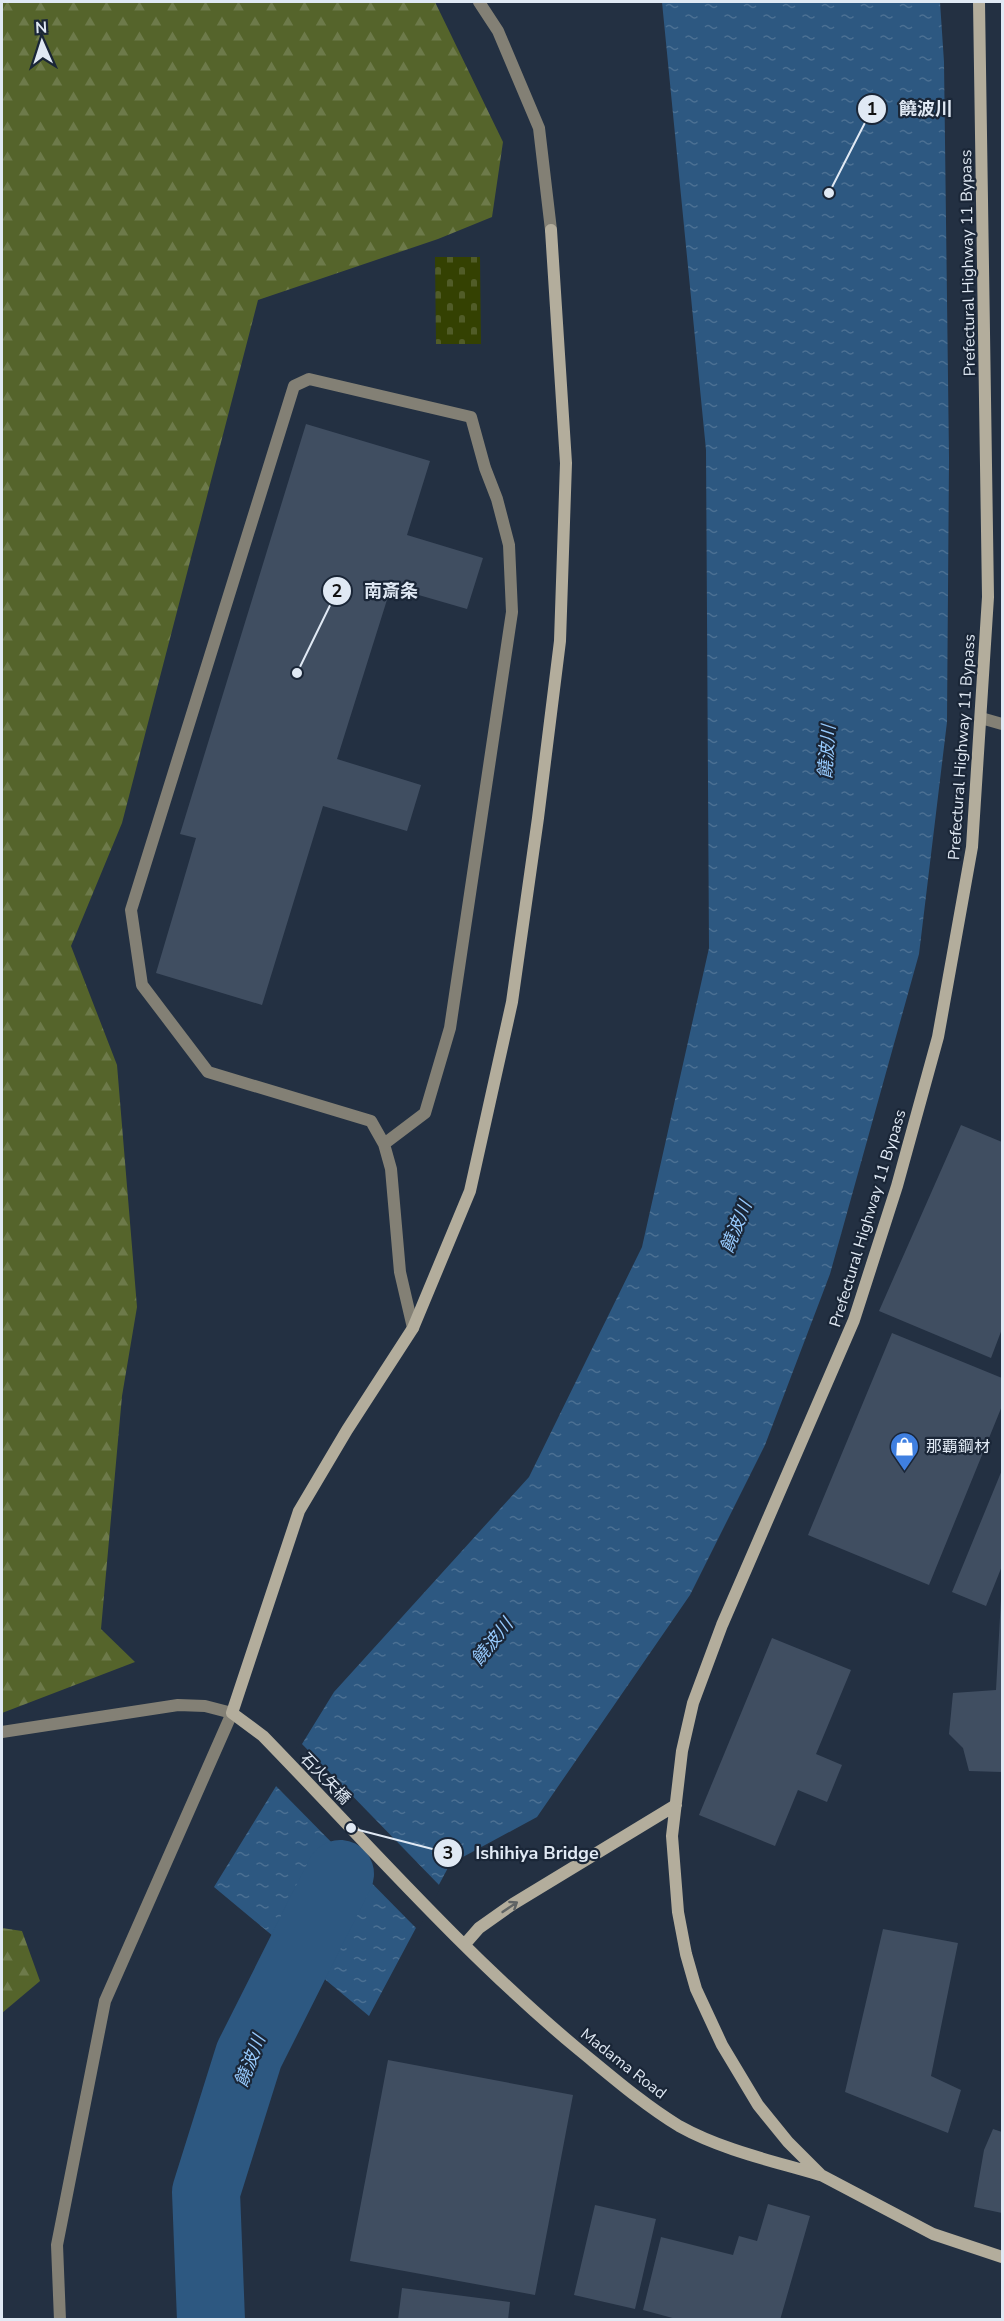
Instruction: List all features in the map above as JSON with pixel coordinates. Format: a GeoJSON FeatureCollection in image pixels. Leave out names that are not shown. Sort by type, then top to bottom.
{"type":"FeatureCollection","features":[{"type":"Feature","properties":{"kind":"main road","name":"Prefectural Highway 11 Bypass"},"geometry":{"type":"LineString","coordinates":[[980,2],[988,597],[972,847],[938,1037],[906,1151],[854,1320],[722,1625],[693,1703],[682,1751],[672,1836],[674,1877],[686,1954],[696,1989],[722,2045],[758,2105],[788,2142],[821,2175],[933,2234],[1002,2257]]}},
{"type":"Feature","properties":{"kind":"main road"},"geometry":{"type":"LineString","coordinates":[[232,1713],[298,1511],[413,1328],[470,1191],[512,1002],[560,640],[566,463],[551,230]]}},
{"type":"Feature","properties":{"kind":"main road","name":"石火矢橋"},"geometry":{"type":"LineString","coordinates":[[232,1713],[263,1736],[441,1920]]}},
{"type":"Feature","properties":{"kind":"main road"},"geometry":{"type":"LineString","coordinates":[[465,1944],[479,1929],[513,1904],[676,1805]]}},
{"type":"Feature","properties":{"kind":"main road","name":"Madama Road"},"geometry":{"type":"LineString","coordinates":[[441,1920],[489,1970],[559,2033],[655,2110],[709,2140],[821,2175]]}},
{"type":"Feature","properties":{"kind":"street"},"geometry":{"type":"LineString","coordinates":[[478,2],[498,31],[539,128],[551,230]]}},
{"type":"Feature","properties":{"kind":"street"},"geometry":{"type":"LineString","coordinates":[[384,1144],[425,1113],[450,1028],[512,612],[509,544],[497,499],[484,468],[471,417],[309,379],[294,386],[131,910],[142,985],[208,1072],[371,1121],[384,1144],[392,1169],[400,1272],[413,1328]]}},
{"type":"Feature","properties":{"kind":"street"},"geometry":{"type":"LineString","coordinates":[[981,718],[1002,724]]}},
{"type":"Feature","properties":{"kind":"street"},"geometry":{"type":"LineString","coordinates":[[2,1732],[178,1705],[205,1706],[232,1713],[105,2001],[57,2245],[60,2319]]}},
{"type":"Feature","properties":{"kind":"green space"},"geometry":{"type":"Polygon","coordinates":[[[2,2],[435,2],[503,142],[492,217],[438,239],[258,300],[122,823],[71,946],[117,1065],[137,1307],[122,1396],[101,1629],[135,1662],[2,1713],[2,2]]]}},
{"type":"Feature","properties":{"kind":"green space"},"geometry":{"type":"Polygon","coordinates":[[[435,257],[480,257],[481,344],[436,344],[435,257]]]}},
{"type":"Feature","properties":{"kind":"green space"},"geometry":{"type":"Polygon","coordinates":[[[2,1928],[22,1931],[40,1981],[2,2013],[2,1928]]]}},
{"type":"Feature","properties":{"kind":"water"},"geometry":{"type":"Polygon","coordinates":[[[662,2],[940,2],[944,62],[949,458],[947,722],[919,954],[830,1274],[765,1445],[690,1595],[537,1817],[450,1864],[369,2016],[214,1887],[334,1692],[529,1477],[642,1247],[709,948],[706,450],[662,2]]]}},
{"type":"Feature","properties":{"kind":"pier"},"geometry":{"type":"Polygon","coordinates":[[[300,1742],[441,1887],[418,1930],[274,1784],[300,1742]]]}},
{"type":"Feature","properties":{"kind":"building"},"geometry":{"type":"Polygon","coordinates":[[[306,424],[430,461],[407,535],[483,558],[467,609],[391,587],[337,759],[421,785],[407,831],[323,806],[262,1005],[156,973],[196,838],[180,834],[306,424]]]}},
{"type":"Feature","properties":{"kind":"building"},"geometry":{"type":"Polygon","coordinates":[[[961,1125],[1002,1142],[1002,1329],[991,1358],[879,1311],[961,1125]]]}},
{"type":"Feature","properties":{"kind":"building","name":"那覇鋼材"},"geometry":{"type":"Polygon","coordinates":[[[892,1333],[1002,1378],[1002,1406],[929,1585],[808,1535],[892,1333]]]}},
{"type":"Feature","properties":{"kind":"building"},"geometry":{"type":"Polygon","coordinates":[[[1002,1470],[1002,1566],[986,1606],[952,1592],[1002,1470]]]}},
{"type":"Feature","properties":{"kind":"building"},"geometry":{"type":"Polygon","coordinates":[[[1001,1599],[1002,1772],[969,1771],[963,1748],[949,1734],[953,1693],[996,1690],[1001,1599]]]}},
{"type":"Feature","properties":{"kind":"building"},"geometry":{"type":"Polygon","coordinates":[[[772,1638],[851,1670],[816,1754],[842,1765],[827,1802],[798,1790],[775,1846],[699,1815],[772,1638]]]}},
{"type":"Feature","properties":{"kind":"building"},"geometry":{"type":"Polygon","coordinates":[[[883,1929],[958,1943],[931,2076],[961,2090],[948,2133],[845,2092],[883,1929]]]}},
{"type":"Feature","properties":{"kind":"building"},"geometry":{"type":"Polygon","coordinates":[[[388,2060],[573,2095],[535,2295],[350,2261],[388,2060]]]}},
{"type":"Feature","properties":{"kind":"building"},"geometry":{"type":"Polygon","coordinates":[[[993,2129],[1002,2132],[1002,2213],[974,2207],[984,2150],[993,2129]]]}},
{"type":"Feature","properties":{"kind":"building"},"geometry":{"type":"Polygon","coordinates":[[[768,2204],[810,2216],[780,2320],[680,2320],[643,2310],[661,2237],[733,2255],[739,2236],[757,2241],[768,2204]]]}},
{"type":"Feature","properties":{"kind":"building"},"geometry":{"type":"Polygon","coordinates":[[[595,2205],[656,2219],[635,2309],[574,2295],[595,2205]]]}},
{"type":"Feature","properties":{"kind":"building"},"geometry":{"type":"Polygon","coordinates":[[[402,2288],[510,2302],[508,2320],[398,2320],[402,2288]]]}},
{"type":"Feature","properties":{"kind":"waterway","name":"饒波川"},"geometry":{"type":"LineString","coordinates":[[211,2320],[206,2192],[249,2055],[340,1874]]}},
{"type":"Feature","properties":{"kind":"place","name":"饒波川"},"geometry":{"type":"Point","coordinates":[829,193]}},
{"type":"Feature","properties":{"kind":"place","name":"南斎条"},"geometry":{"type":"Point","coordinates":[297,673]}},
{"type":"Feature","properties":{"kind":"place","name":"那覇鋼材"},"geometry":{"type":"Point","coordinates":[905,1472]}},
{"type":"Feature","properties":{"kind":"place","name":"Ishihiya Bridge"},"geometry":{"type":"Point","coordinates":[351,1828]}}]}
